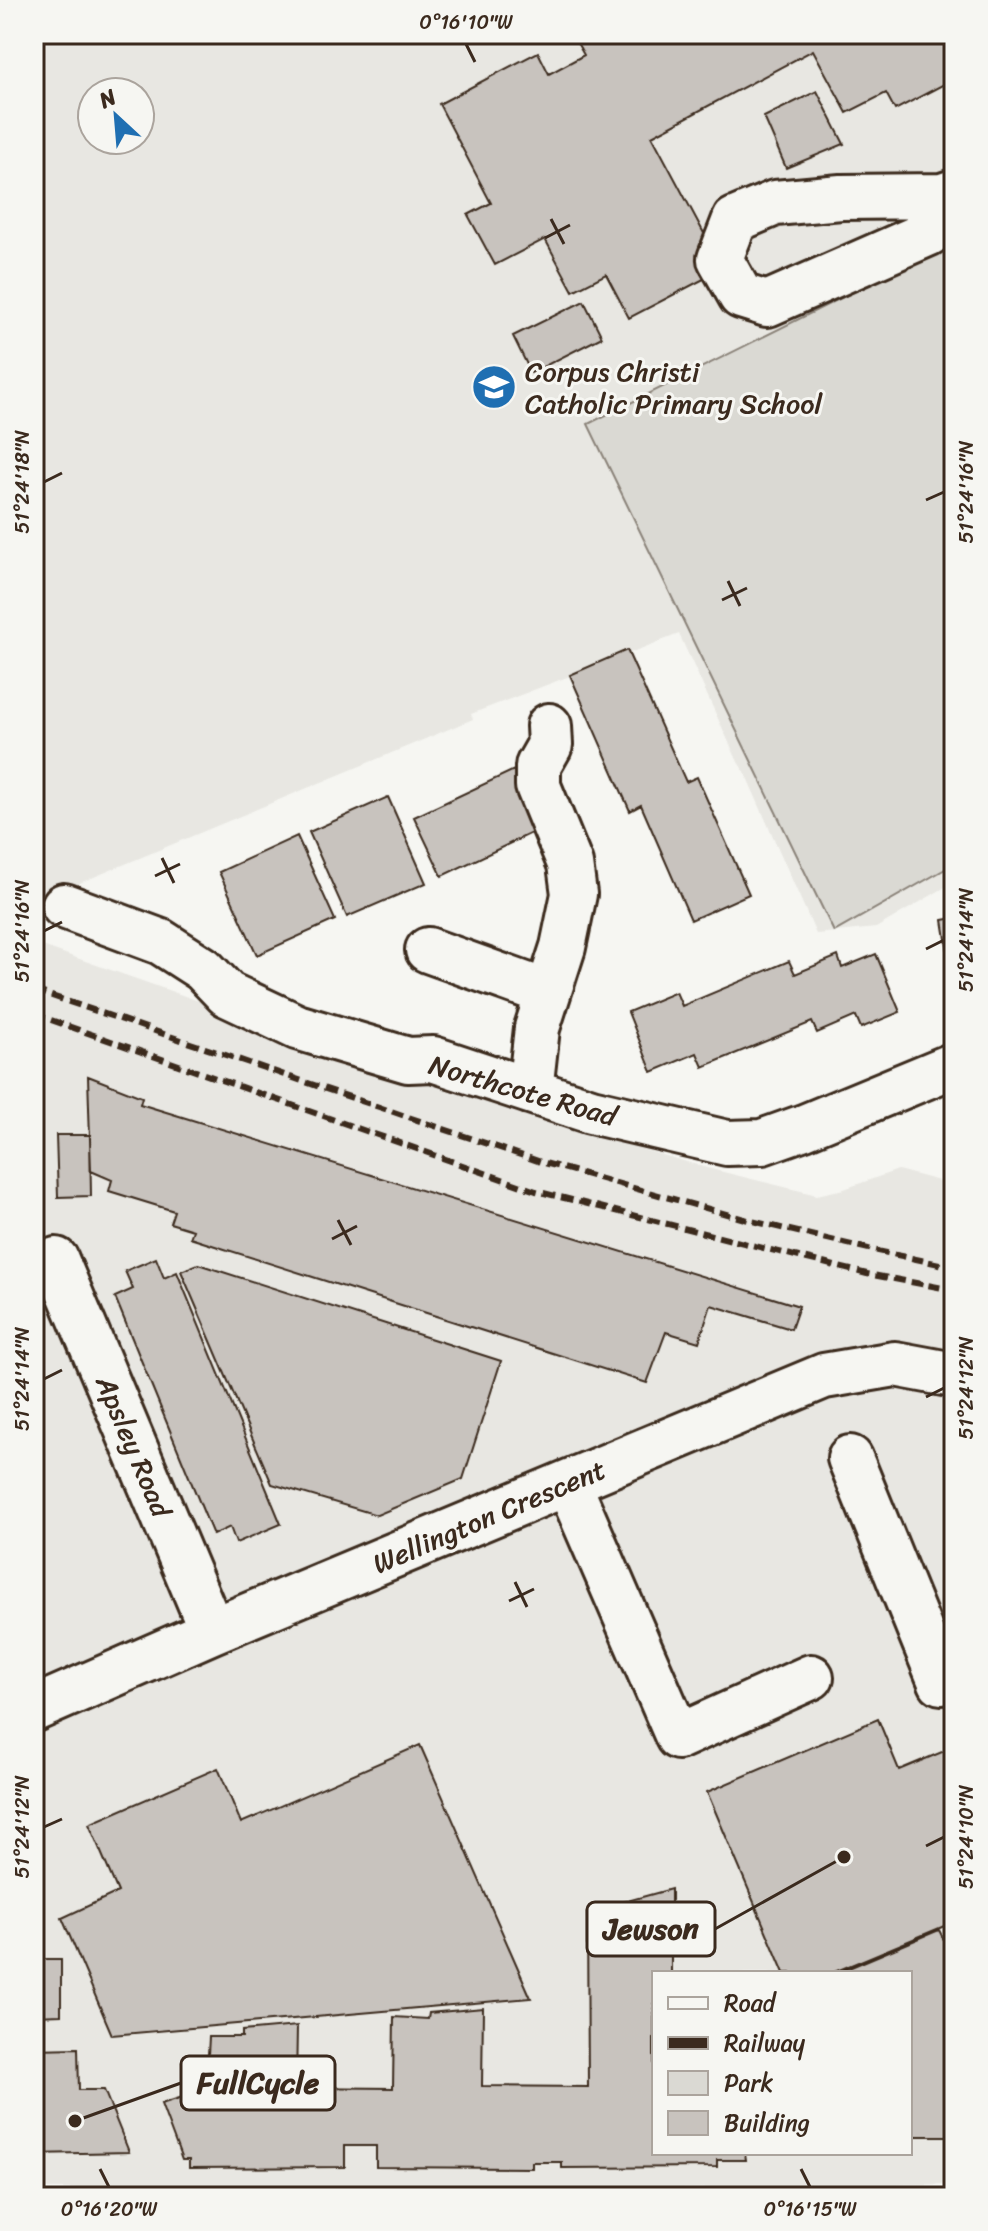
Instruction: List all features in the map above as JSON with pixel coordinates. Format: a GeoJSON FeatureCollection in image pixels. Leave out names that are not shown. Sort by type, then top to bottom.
{"type":"FeatureCollection","features":[{"type":"Feature","properties":{"kind":"street"},"geometry":{"type":"LineString","coordinates":[[530,1091],[537,1028],[563,947],[574,894],[570,864],[538,786],[538,766],[550,745],[549,726]]}},
{"type":"Feature","properties":{"kind":"street","name":"Northcote Road"},"geometry":{"type":"LineString","coordinates":[[64,906],[161,942],[203,969],[227,994],[297,1027],[408,1060],[433,1059],[591,1111],[727,1143],[762,1142],[954,1065]]}},
{"type":"Feature","properties":{"kind":"street"},"geometry":{"type":"LineString","coordinates":[[428,950],[548,993]]}},
{"type":"Feature","properties":{"kind":"street","name":"Apsley Road"},"geometry":{"type":"LineString","coordinates":[[56,1260],[212,1631]]}},
{"type":"Feature","properties":{"kind":"street","name":"Wellington Crescent"},"geometry":{"type":"LineString","coordinates":[[34,1709],[212,1631],[824,1376],[895,1364],[954,1375]]}},
{"type":"Feature","properties":{"kind":"street"},"geometry":{"type":"LineString","coordinates":[[850,1458],[941,1682],[954,1680]]}},
{"type":"Feature","properties":{"kind":"street"},"geometry":{"type":"LineString","coordinates":[[568,1483],[678,1737],[811,1677]]}},
{"type":"Feature","properties":{"kind":"shaded area","name":"Corpus Christi Catholic Primary School"},"geometry":{"type":"Polygon","coordinates":[[[34,34],[954,34],[954,882],[876,928],[816,934],[679,634],[471,714],[473,719],[34,902],[34,34]]]}},
{"type":"Feature","properties":{"kind":"shaded area"},"geometry":{"type":"Polygon","coordinates":[[[34,943],[514,1112],[711,1169],[817,1195],[898,1170],[954,1185],[954,2184],[684,2189],[34,2189],[34,943]]]}},
{"type":"Feature","properties":{"kind":"green space"},"geometry":{"type":"Polygon","coordinates":[[[954,242],[954,864],[834,932],[588,424],[954,242]]]}},
{"type":"Feature","properties":{"kind":"building"},"geometry":{"type":"Polygon","coordinates":[[[572,34],[954,34],[954,79],[895,110],[886,93],[847,113],[813,50],[652,136],[723,269],[629,318],[606,274],[573,291],[545,239],[495,265],[468,215],[491,203],[439,104],[538,52],[549,74],[584,55],[572,34]]]}},
{"type":"Feature","properties":{"kind":"building"},"geometry":{"type":"Polygon","coordinates":[[[817,91],[844,144],[786,168],[764,117],[817,91]]]}},
{"type":"Feature","properties":{"kind":"building"},"geometry":{"type":"Polygon","coordinates":[[[584,301],[602,337],[531,373],[513,336],[584,301]]]}},
{"type":"Feature","properties":{"kind":"building"},"geometry":{"type":"Polygon","coordinates":[[[627,650],[686,782],[697,777],[749,894],[691,920],[641,805],[630,811],[570,675],[627,650]]]}},
{"type":"Feature","properties":{"kind":"building"},"geometry":{"type":"Polygon","coordinates":[[[514,770],[542,828],[442,876],[414,817],[514,770]]]}},
{"type":"Feature","properties":{"kind":"building"},"geometry":{"type":"Polygon","coordinates":[[[388,797],[426,883],[347,917],[309,832],[388,797]]]}},
{"type":"Feature","properties":{"kind":"building"},"geometry":{"type":"Polygon","coordinates":[[[297,836],[335,920],[257,955],[219,872],[297,836]]]}},
{"type":"Feature","properties":{"kind":"building"},"geometry":{"type":"Polygon","coordinates":[[[954,918],[954,989],[943,920],[954,918]]]}},
{"type":"Feature","properties":{"kind":"building"},"geometry":{"type":"Polygon","coordinates":[[[876,954],[900,1012],[861,1028],[856,1016],[817,1033],[812,1022],[703,1067],[697,1053],[652,1072],[628,1012],[676,992],[682,1006],[789,961],[795,974],[838,956],[842,968],[876,954]]]}},
{"type":"Feature","properties":{"kind":"building"},"geometry":{"type":"Polygon","coordinates":[[[88,1076],[142,1097],[140,1104],[799,1306],[791,1329],[711,1305],[699,1342],[666,1332],[647,1383],[190,1238],[193,1230],[170,1223],[174,1211],[109,1191],[112,1180],[91,1171],[88,1076]]]}},
{"type":"Feature","properties":{"kind":"building"},"geometry":{"type":"Polygon","coordinates":[[[56,1135],[90,1135],[91,1196],[58,1197],[56,1135]]]}},
{"type":"Feature","properties":{"kind":"building"},"geometry":{"type":"Polygon","coordinates":[[[156,1258],[164,1278],[177,1272],[281,1524],[236,1543],[230,1527],[213,1535],[115,1297],[133,1289],[125,1271],[156,1258]]]}},
{"type":"Feature","properties":{"kind":"building"},"geometry":{"type":"Polygon","coordinates":[[[198,1264],[501,1361],[463,1479],[377,1515],[272,1484],[181,1271],[198,1264]]]}},
{"type":"Feature","properties":{"kind":"building"},"geometry":{"type":"Polygon","coordinates":[[[878,1719],[899,1770],[954,1747],[954,1922],[837,1971],[783,1971],[707,1792],[878,1719]]]}},
{"type":"Feature","properties":{"kind":"building"},"geometry":{"type":"Polygon","coordinates":[[[420,1745],[531,1998],[112,2035],[62,1918],[118,1892],[89,1824],[218,1768],[241,1823],[420,1745]]]}},
{"type":"Feature","properties":{"kind":"building"},"geometry":{"type":"Polygon","coordinates":[[[671,1889],[671,1971],[652,1971],[652,2155],[745,2155],[746,2160],[717,2160],[717,2167],[562,2168],[562,2162],[532,2162],[532,2168],[376,2167],[376,2146],[345,2146],[345,2167],[189,2168],[189,2160],[182,2160],[161,2104],[189,2095],[188,2089],[206,2089],[209,2037],[242,2037],[242,2031],[297,2026],[296,2087],[393,2088],[394,2017],[428,2019],[429,2013],[483,2008],[482,2086],[588,2087],[587,1912],[671,1889]]]}},
{"type":"Feature","properties":{"kind":"building"},"geometry":{"type":"Polygon","coordinates":[[[939,1930],[954,1960],[954,2136],[912,2136],[912,1971],[844,1970],[939,1930]]]}},
{"type":"Feature","properties":{"kind":"building"},"geometry":{"type":"Polygon","coordinates":[[[34,1959],[61,1959],[61,2015],[34,2016],[34,1959]]]}},
{"type":"Feature","properties":{"kind":"building"},"geometry":{"type":"Polygon","coordinates":[[[78,2048],[79,2090],[104,2090],[129,2152],[34,2154],[34,2049],[78,2048]]]}},
{"type":"Feature","properties":{"kind":"railway"},"geometry":{"type":"LineString","coordinates":[[34,990],[541,1162],[748,1220],[954,1267]]}},
{"type":"Feature","properties":{"kind":"railway"},"geometry":{"type":"LineString","coordinates":[[34,1014],[536,1191],[867,1274],[954,1290]]}},
{"type":"Feature","properties":{"kind":"place","name":"Corpus Christi Catholic Primary School"},"geometry":{"type":"Point","coordinates":[494,387]}},
{"type":"Feature","properties":{"kind":"place","name":"Jewson"},"geometry":{"type":"Point","coordinates":[844,1857]}},
{"type":"Feature","properties":{"kind":"place","name":"FullCycle"},"geometry":{"type":"Point","coordinates":[75,2121]}}]}
